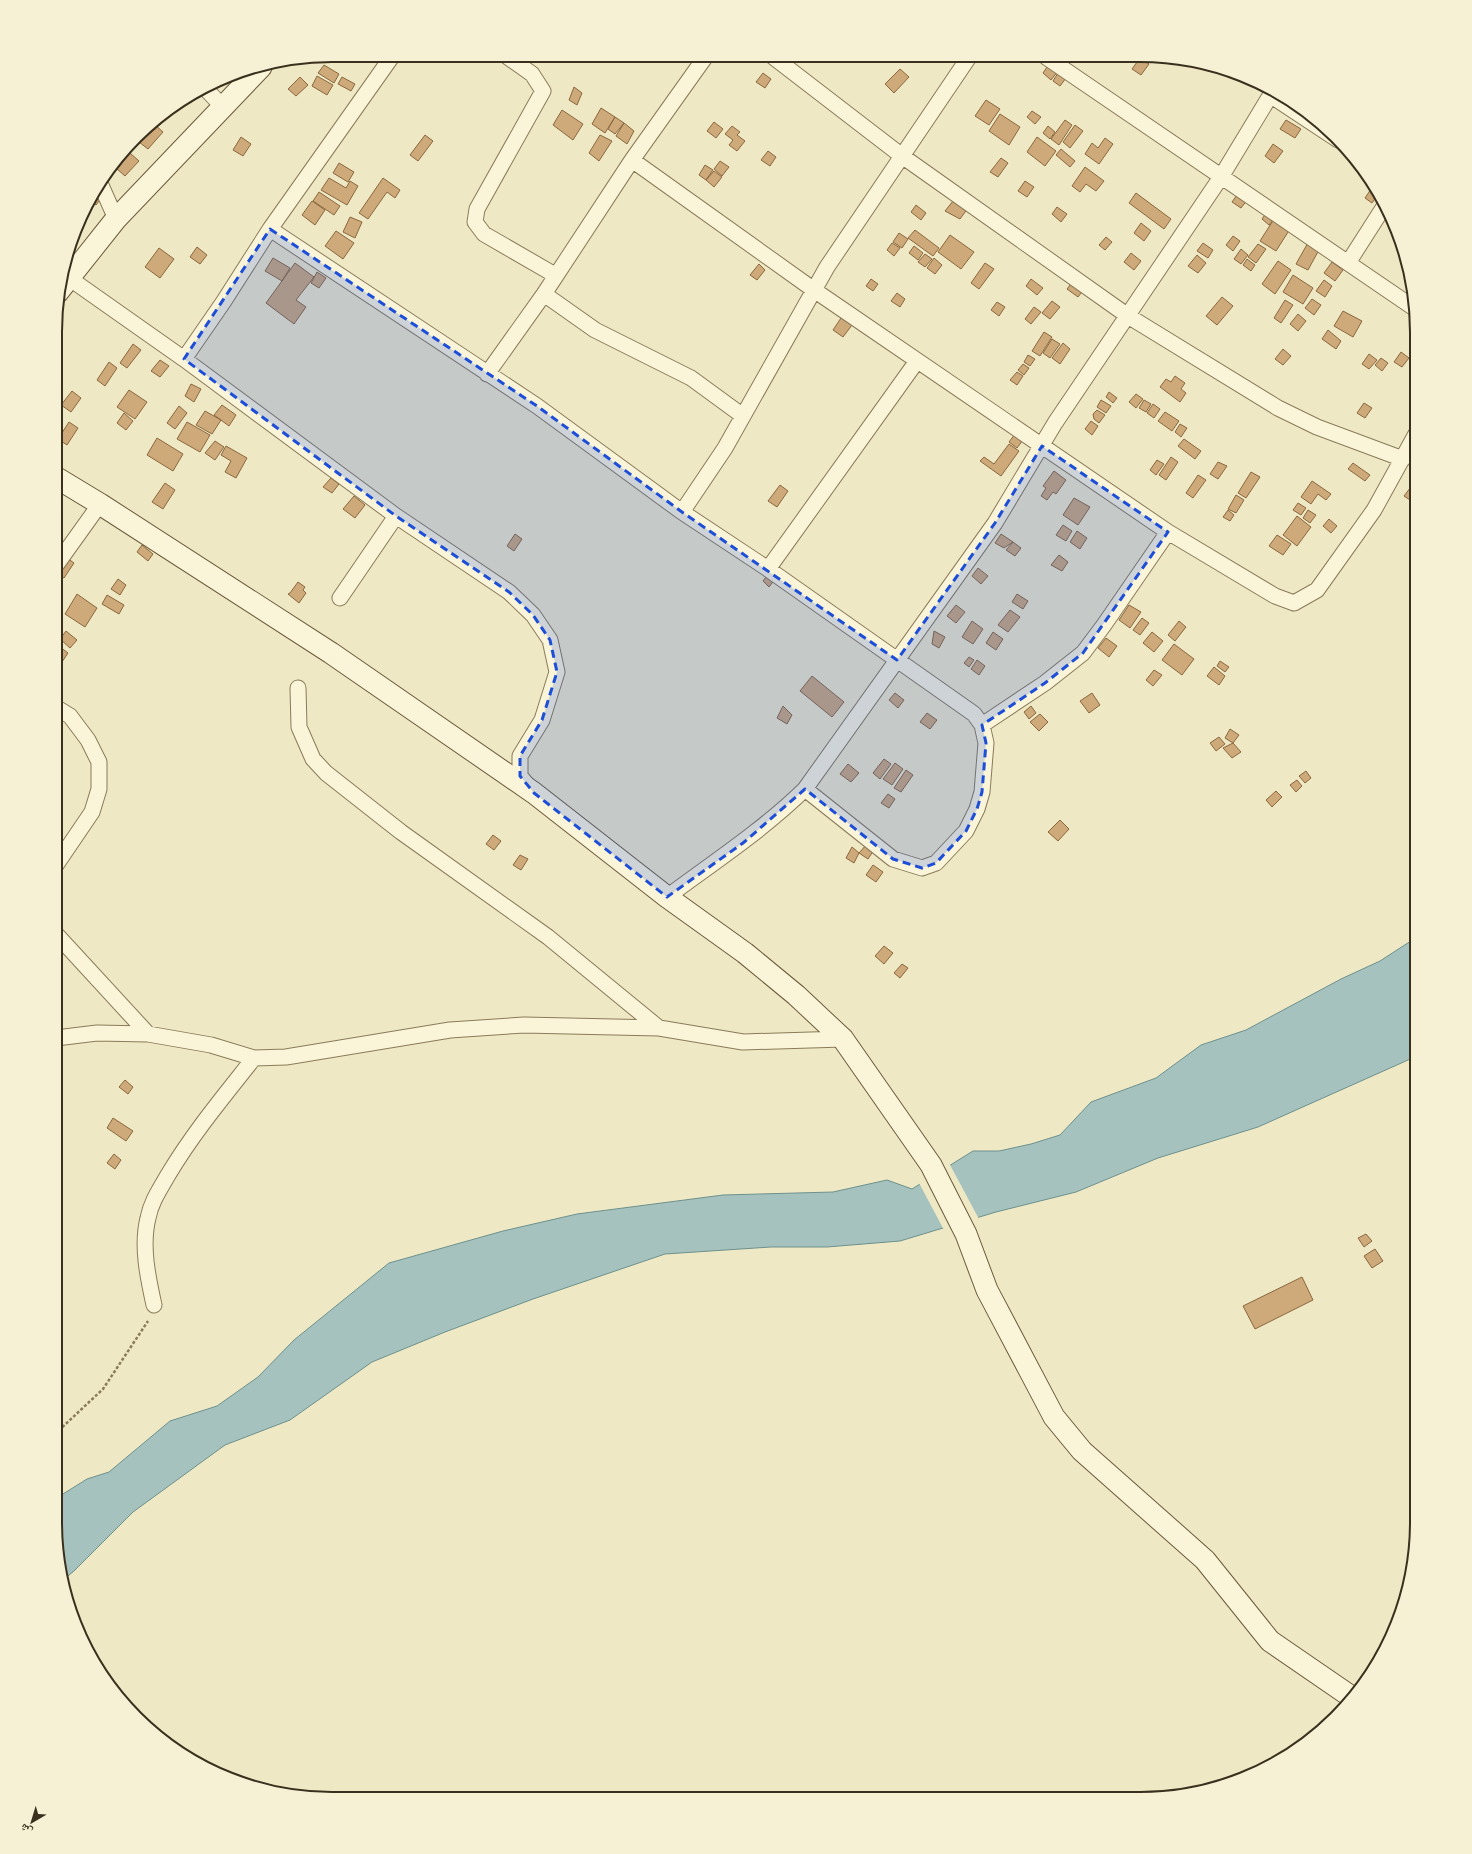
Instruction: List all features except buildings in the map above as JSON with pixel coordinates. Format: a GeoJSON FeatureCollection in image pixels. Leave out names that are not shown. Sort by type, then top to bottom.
{"type":"FeatureCollection","features":[{"type":"Feature","properties":{"kind":"street"},"geometry":{"type":"LineString","coordinates":[[184,359],[224,301],[270,229],[388,62]]}},
{"type":"Feature","properties":{"kind":"street"},"geometry":{"type":"LineString","coordinates":[[514,62],[532,74],[543,91],[476,209],[475,222],[484,234],[555,275]]}},
{"type":"Feature","properties":{"kind":"street"},"geometry":{"type":"LineString","coordinates":[[487,374],[544,294],[555,275],[632,160],[702,62]]}},
{"type":"Feature","properties":{"kind":"street"},"geometry":{"type":"LineString","coordinates":[[780,62],[902,156],[1128,316],[1278,408],[1317,428],[1402,459]]}},
{"type":"Feature","properties":{"kind":"street"},"geometry":{"type":"LineString","coordinates":[[682,512],[725,448],[827,267],[966,62]]}},
{"type":"Feature","properties":{"kind":"street"},"geometry":{"type":"LineString","coordinates":[[1053,62],[1408,304]]}},
{"type":"Feature","properties":{"kind":"street"},"geometry":{"type":"LineString","coordinates":[[67,280],[116,218],[255,73]]}},
{"type":"Feature","properties":{"kind":"street"},"geometry":{"type":"LineString","coordinates":[[209,92],[222,106]]}},
{"type":"Feature","properties":{"kind":"street"},"geometry":{"type":"LineString","coordinates":[[667,896],[742,843],[781,812],[805,789],[994,523],[1042,446],[1221,177],[1270,96]]}},
{"type":"Feature","properties":{"kind":"street"},"geometry":{"type":"LineString","coordinates":[[632,160],[814,290],[1168,532],[1275,596],[1294,603],[1317,590],[1374,510],[1410,445]]}},
{"type":"Feature","properties":{"kind":"street"},"geometry":{"type":"LineString","coordinates":[[103,189],[116,218]]}},
{"type":"Feature","properties":{"kind":"street"},"geometry":{"type":"LineString","coordinates":[[1348,263],[1381,211]]}},
{"type":"Feature","properties":{"kind":"street"},"geometry":{"type":"LineString","coordinates":[[270,229],[537,406],[682,512],[768,569],[974,714],[982,725],[986,743],[982,792],[977,809],[966,831],[936,863],[922,868],[893,859],[805,789]]}},
{"type":"Feature","properties":{"kind":"street"},"geometry":{"type":"LineString","coordinates":[[66,287],[184,359],[396,516],[509,592],[533,615],[550,640],[557,672],[542,720],[520,756],[520,776],[534,793]]}},
{"type":"Feature","properties":{"kind":"street"},"geometry":{"type":"LineString","coordinates":[[544,294],[595,330],[691,378],[743,416]]}},
{"type":"Feature","properties":{"kind":"street"},"geometry":{"type":"LineString","coordinates":[[768,569],[917,361]]}},
{"type":"Feature","properties":{"kind":"street"},"geometry":{"type":"LineString","coordinates":[[62,481],[331,653],[534,793],[667,896],[745,953],[796,995],[843,1039],[931,1165],[966,1234],[987,1290],[1054,1417],[1082,1450],[1205,1560],[1270,1641],[1348,1694]]}},
{"type":"Feature","properties":{"kind":"street"},"geometry":{"type":"LineString","coordinates":[[62,557],[100,504]]}},
{"type":"Feature","properties":{"kind":"street"},"geometry":{"type":"LineString","coordinates":[[340,598],[396,516]]}},
{"type":"Feature","properties":{"kind":"street"},"geometry":{"type":"LineString","coordinates":[[982,725],[1045,683],[1083,653],[1168,532]]}},
{"type":"Feature","properties":{"kind":"street"},"geometry":{"type":"LineString","coordinates":[[298,688],[299,727],[313,759],[326,773],[401,832],[548,937],[658,1028]]}},
{"type":"Feature","properties":{"kind":"street"},"geometry":{"type":"LineString","coordinates":[[62,711],[70,716],[88,740],[99,762],[100,789],[92,812],[62,857]]}},
{"type":"Feature","properties":{"kind":"street"},"geometry":{"type":"LineString","coordinates":[[62,941],[148,1034]]}},
{"type":"Feature","properties":{"kind":"street"},"geometry":{"type":"LineString","coordinates":[[62,1037],[97,1032],[148,1034],[211,1045],[254,1058],[286,1057],[450,1030],[524,1025],[658,1028],[743,1042],[843,1039]]}},
{"type":"Feature","properties":{"kind":"street"},"geometry":{"type":"LineString","coordinates":[[154,1305],[148,1282],[145,1244],[147,1219],[155,1197],[186,1145],[254,1058]]}},
{"type":"Feature","properties":{"kind":"path"},"geometry":{"type":"LineString","coordinates":[[62,1427],[103,1389],[147,1323],[154,1305]]}},
{"type":"Feature","properties":{"kind":"highlighted area"},"geometry":{"type":"Polygon","coordinates":[[[270,229],[537,406],[682,512],[897,660],[995,523],[1042,446],[1168,532],[1083,653],[1045,683],[982,725],[986,743],[982,792],[977,809],[966,831],[936,863],[922,868],[893,859],[805,789],[743,843],[667,897],[534,793],[520,776],[520,756],[542,720],[557,672],[550,640],[533,615],[509,592],[396,516],[184,359],[270,229]]]}},
{"type":"Feature","properties":{"kind":"water"},"geometry":{"type":"Polygon","coordinates":[[[1410,942],[1410,1059],[1258,1127],[1158,1158],[1076,1192],[996,1212],[900,1241],[827,1247],[771,1247],[665,1254],[533,1299],[445,1332],[372,1362],[290,1420],[225,1445],[133,1512],[67,1576],[64,1558],[62,1495],[87,1479],[109,1472],[170,1421],[217,1406],[258,1377],[294,1340],[389,1263],[503,1231],[577,1214],[723,1195],[833,1192],[887,1180],[912,1189],[973,1151],[999,1151],[1031,1144],[1060,1135],[1091,1102],[1156,1078],[1201,1045],[1246,1030],[1341,979],[1380,961],[1410,942]]]}},
{"type":"Feature","properties":{"kind":"pier"},"geometry":{"type":"Polygon","coordinates":[[[949,1163],[979,1219],[944,1230],[919,1183],[949,1163]]]}}]}
